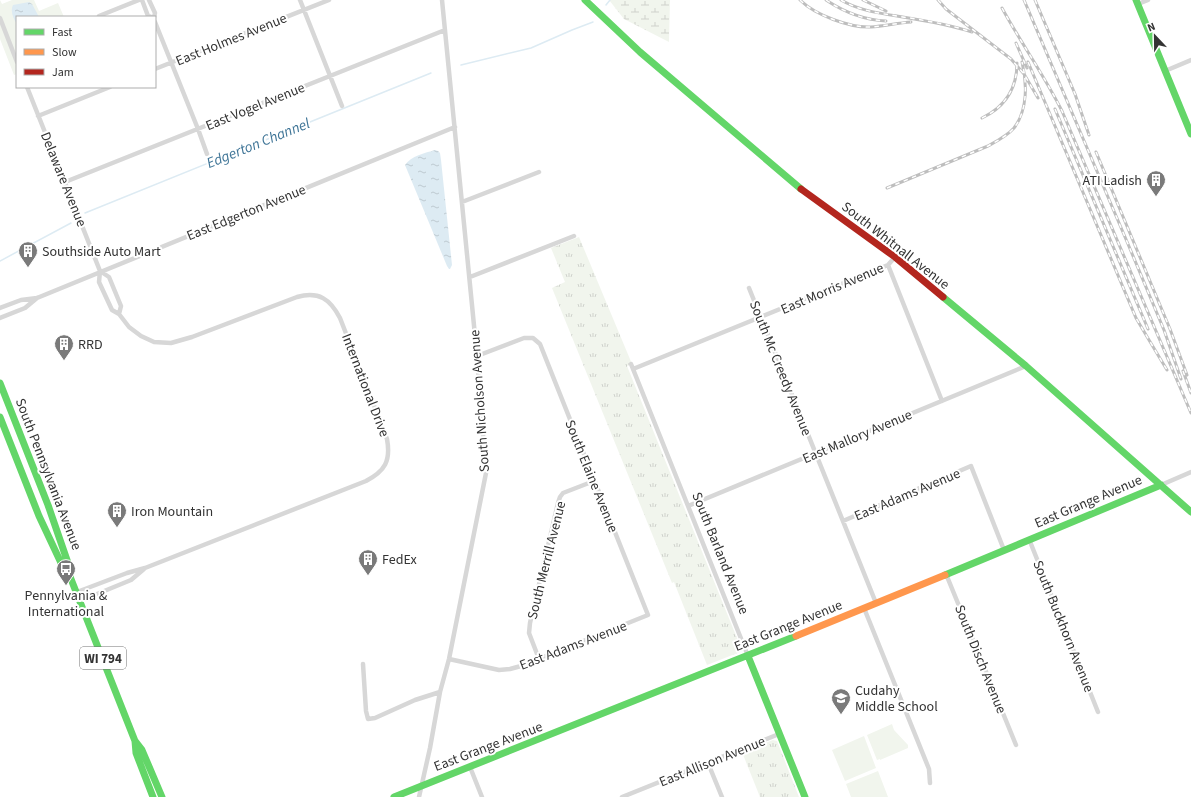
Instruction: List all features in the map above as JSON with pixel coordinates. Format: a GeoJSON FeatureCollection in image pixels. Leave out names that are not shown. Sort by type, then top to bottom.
{"type":"FeatureCollection","features":[{"type":"Feature","properties":{"kind":"street"},"geometry":{"type":"LineString","coordinates":[[99,16],[140,0],[148,16]]}},
{"type":"Feature","properties":{"kind":"street"},"geometry":{"type":"LineString","coordinates":[[149,0],[155,13],[154,16]]}},
{"type":"Feature","properties":{"kind":"street"},"geometry":{"type":"LineString","coordinates":[[300,0],[342,106]]}},
{"type":"Feature","properties":{"kind":"street","name":"East Holmes Avenue"},"geometry":{"type":"LineString","coordinates":[[156,69],[329,0]]}},
{"type":"Feature","properties":{"kind":"street","name":"South Nicholson Avenue"},"geometry":{"type":"LineString","coordinates":[[419,797],[440,692],[449,659],[486,473],[470,277],[442,0]]}},
{"type":"Feature","properties":{"kind":"street","name":"South Whitnall Avenue"},"geometry":{"type":"LineString","coordinates":[[585,0],[640,52],[785,176],[895,257],[1026,366],[1191,512]]}},
{"type":"Feature","properties":{"kind":"street"},"geometry":{"type":"LineString","coordinates":[[1148,0],[1137,2],[1191,134]]}},
{"type":"Feature","properties":{"kind":"street"},"geometry":{"type":"LineString","coordinates":[[0,18],[16,59]]}},
{"type":"Feature","properties":{"kind":"street"},"geometry":{"type":"LineString","coordinates":[[156,24],[208,154]]}},
{"type":"Feature","properties":{"kind":"street","name":"East Vogel Avenue"},"geometry":{"type":"LineString","coordinates":[[65,182],[446,30]]}},
{"type":"Feature","properties":{"kind":"street"},"geometry":{"type":"LineString","coordinates":[[1165,71],[1191,60]]}},
{"type":"Feature","properties":{"kind":"street","name":"Delaware Avenue"},"geometry":{"type":"LineString","coordinates":[[27,88],[100,271]]}},
{"type":"Feature","properties":{"kind":"street"},"geometry":{"type":"LineString","coordinates":[[38,116],[108,88]]}},
{"type":"Feature","properties":{"kind":"street","name":"East Edgerton Avenue"},"geometry":{"type":"LineString","coordinates":[[0,308],[21,300],[37,298],[455,127]]}},
{"type":"Feature","properties":{"kind":"street"},"geometry":{"type":"LineString","coordinates":[[462,202],[539,172]]}},
{"type":"Feature","properties":{"kind":"street"},"geometry":{"type":"LineString","coordinates":[[470,277],[574,236]]}},
{"type":"Feature","properties":{"kind":"street","name":"East Morris Avenue"},"geometry":{"type":"LineString","coordinates":[[632,367],[761,318],[888,265],[895,257]]}},
{"type":"Feature","properties":{"kind":"street"},"geometry":{"type":"LineString","coordinates":[[888,265],[942,401]]}},
{"type":"Feature","properties":{"kind":"street","name":"International Drive"},"geometry":{"type":"LineString","coordinates":[[77,592],[127,573],[145,568],[366,481],[384,467],[388,456],[387,439],[340,318],[336,309],[319,295],[311,294],[297,297],[192,337],[171,343],[161,343],[150,341],[129,327],[119,314],[112,310],[99,282],[100,271]]}},
{"type":"Feature","properties":{"kind":"street","name":"International Drive"},"geometry":{"type":"LineString","coordinates":[[100,271],[108,278],[120,306],[119,314]]}},
{"type":"Feature","properties":{"kind":"street","name":"South Mc Creedy Avenue"},"geometry":{"type":"LineString","coordinates":[[749,288],[876,603]]}},
{"type":"Feature","properties":{"kind":"street","name":"East Edgerton Avenue"},"geometry":{"type":"LineString","coordinates":[[0,318],[25,308],[37,298]]}},
{"type":"Feature","properties":{"kind":"street","name":"South Elaine Avenue"},"geometry":{"type":"LineString","coordinates":[[477,356],[524,338],[533,338],[540,344],[648,615]]}},
{"type":"Feature","properties":{"kind":"street","name":"East Mallory Avenue"},"geometry":{"type":"LineString","coordinates":[[688,506],[1026,366]]}},
{"type":"Feature","properties":{"kind":"street","name":"South Barland Avenue"},"geometry":{"type":"LineString","coordinates":[[632,367],[805,797]]}},
{"type":"Feature","properties":{"kind":"street","name":"South Pennsylvania Avenue"},"geometry":{"type":"LineString","coordinates":[[0,383],[48,505],[68,562],[69,574]]}},
{"type":"Feature","properties":{"kind":"street","name":"South Pennsylvania Avenue"},"geometry":{"type":"LineString","coordinates":[[0,417],[40,516],[62,565],[69,574],[77,592],[135,741],[142,750],[162,797]]}},
{"type":"Feature","properties":{"kind":"street","name":"East Adams Avenue"},"geometry":{"type":"LineString","coordinates":[[843,521],[971,466],[1004,550]]}},
{"type":"Feature","properties":{"kind":"street","name":"East Grange Avenue"},"geometry":{"type":"LineString","coordinates":[[394,797],[748,656],[1029,539],[1115,505],[1191,472]]}},
{"type":"Feature","properties":{"kind":"street","name":"South Merrill Avenue"},"geometry":{"type":"LineString","coordinates":[[539,659],[529,632],[558,503],[563,493],[594,480]]}},
{"type":"Feature","properties":{"kind":"street","name":"South Buckhorn Avenue"},"geometry":{"type":"LineString","coordinates":[[1029,539],[1098,712]]}},
{"type":"Feature","properties":{"kind":"street","name":"International Drive"},"geometry":{"type":"LineString","coordinates":[[80,601],[131,580],[145,568]]}},
{"type":"Feature","properties":{"kind":"street","name":"South Disch Avenue"},"geometry":{"type":"LineString","coordinates":[[946,574],[1016,745]]}},
{"type":"Feature","properties":{"kind":"street"},"geometry":{"type":"LineString","coordinates":[[864,608],[929,769],[930,783]]}},
{"type":"Feature","properties":{"kind":"street","name":"East Adams Avenue"},"geometry":{"type":"LineString","coordinates":[[449,659],[499,670],[510,669],[539,659],[648,615]]}},
{"type":"Feature","properties":{"kind":"street"},"geometry":{"type":"LineString","coordinates":[[363,664],[368,719],[375,718],[415,700],[440,692]]}},
{"type":"Feature","properties":{"kind":"street","name":"East Allison Avenue"},"geometry":{"type":"LineString","coordinates":[[622,797],[779,734]]}},
{"type":"Feature","properties":{"kind":"street","name":"South Pennsylvania Avenue"},"geometry":{"type":"LineString","coordinates":[[135,741],[136,753],[153,797]]}},
{"type":"Feature","properties":{"kind":"street"},"geometry":{"type":"LineString","coordinates":[[708,763],[722,797]]}},
{"type":"Feature","properties":{"kind":"street"},"geometry":{"type":"LineString","coordinates":[[470,767],[482,797]]}},
{"type":"Feature","properties":{"kind":"green space"},"geometry":{"type":"Polygon","coordinates":[[[0,0],[2,4],[12,0],[34,0],[39,11],[58,3],[64,16],[16,16],[16,74],[14,75],[0,39],[0,0]]]}},
{"type":"Feature","properties":{"kind":"green space"},"geometry":{"type":"Polygon","coordinates":[[[609,0],[670,0],[669,42],[624,19],[609,0]]]}},
{"type":"Feature","properties":{"kind":"green space"},"geometry":{"type":"Polygon","coordinates":[[[579,237],[632,364],[627,366],[741,648],[740,652],[707,665],[552,288],[565,282],[551,248],[579,237]]]}},
{"type":"Feature","properties":{"kind":"green space"},"geometry":{"type":"Polygon","coordinates":[[[892,724],[894,730],[908,745],[908,748],[877,760],[867,735],[892,724]]]}},
{"type":"Feature","properties":{"kind":"green space"},"geometry":{"type":"Polygon","coordinates":[[[864,736],[876,768],[845,781],[832,750],[864,736]]]}},
{"type":"Feature","properties":{"kind":"green space"},"geometry":{"type":"Polygon","coordinates":[[[773,740],[777,741],[799,797],[760,797],[742,752],[773,740]]]}},
{"type":"Feature","properties":{"kind":"green space"},"geometry":{"type":"Polygon","coordinates":[[[878,771],[888,797],[851,797],[846,784],[878,771]]]}},
{"type":"Feature","properties":{"kind":"water"},"geometry":{"type":"Polygon","coordinates":[[[29,2],[32,4],[38,16],[16,16],[16,22],[12,14],[13,5],[29,2]]]}},
{"type":"Feature","properties":{"kind":"water"},"geometry":{"type":"Polygon","coordinates":[[[435,150],[440,153],[441,160],[452,265],[450,269],[447,266],[405,165],[414,157],[435,150]]]}},
{"type":"Feature","properties":{"kind":"waterway","name":"Edgerton Channel"},"geometry":{"type":"LineString","coordinates":[[606,5],[610,0]]}},
{"type":"Feature","properties":{"kind":"waterway","name":"Edgerton Channel"},"geometry":{"type":"LineString","coordinates":[[461,65],[531,48],[593,22]]}},
{"type":"Feature","properties":{"kind":"waterway","name":"Edgerton Channel"},"geometry":{"type":"LineString","coordinates":[[85,213],[431,73]]}},
{"type":"Feature","properties":{"kind":"waterway","name":"Edgerton Channel"},"geometry":{"type":"LineString","coordinates":[[0,261],[71,223]]}},
{"type":"Feature","properties":{"kind":"railway"},"geometry":{"type":"LineString","coordinates":[[800,0],[814,11],[833,20],[863,27],[911,22]]}},
{"type":"Feature","properties":{"kind":"railway"},"geometry":{"type":"LineString","coordinates":[[826,0],[854,15],[886,21]]}},
{"type":"Feature","properties":{"kind":"railway"},"geometry":{"type":"LineString","coordinates":[[841,0],[868,11],[935,22],[972,32]]}},
{"type":"Feature","properties":{"kind":"railway"},"geometry":{"type":"LineString","coordinates":[[863,0],[886,11]]}},
{"type":"Feature","properties":{"kind":"railway"},"geometry":{"type":"LineString","coordinates":[[938,0],[946,9],[1011,59],[1024,74],[1038,98]]}},
{"type":"Feature","properties":{"kind":"railway"},"geometry":{"type":"LineString","coordinates":[[1024,0],[1164,330],[1181,379]]}},
{"type":"Feature","properties":{"kind":"railway"},"geometry":{"type":"LineString","coordinates":[[1035,0],[1075,94],[1089,135]]}},
{"type":"Feature","properties":{"kind":"railway"},"geometry":{"type":"LineString","coordinates":[[1002,8],[1062,111],[1191,413]]}},
{"type":"Feature","properties":{"kind":"railway"},"geometry":{"type":"LineString","coordinates":[[1016,43],[1027,68]]}},
{"type":"Feature","properties":{"kind":"railway"},"geometry":{"type":"LineString","coordinates":[[887,188],[988,146],[1011,131],[1019,121],[1024,104],[1025,78],[1022,62]]}},
{"type":"Feature","properties":{"kind":"railway"},"geometry":{"type":"LineString","coordinates":[[1028,62],[1136,318],[1167,370]]}},
{"type":"Feature","properties":{"kind":"railway"},"geometry":{"type":"LineString","coordinates":[[982,118],[990,114],[1008,96],[1015,81],[1017,63]]}},
{"type":"Feature","properties":{"kind":"railway"},"geometry":{"type":"LineString","coordinates":[[1055,109],[1148,329]]}},
{"type":"Feature","properties":{"kind":"railway"},"geometry":{"type":"LineString","coordinates":[[1096,152],[1170,329],[1187,375]]}},
{"type":"Feature","properties":{"kind":"railway"},"geometry":{"type":"LineString","coordinates":[[1183,371],[1191,393]]}},
{"type":"Feature","properties":{"kind":"traffic: fast"},"geometry":{"type":"LineString","coordinates":[[585,0],[640,52],[801,189]]}},
{"type":"Feature","properties":{"kind":"traffic: fast"},"geometry":{"type":"LineString","coordinates":[[1136,0],[1191,134]]}},
{"type":"Feature","properties":{"kind":"traffic: fast"},"geometry":{"type":"LineString","coordinates":[[943,297],[1026,366],[1191,512]]}},
{"type":"Feature","properties":{"kind":"traffic: fast"},"geometry":{"type":"LineString","coordinates":[[0,383],[48,505],[68,563],[69,574]]}},
{"type":"Feature","properties":{"kind":"traffic: fast"},"geometry":{"type":"LineString","coordinates":[[0,417],[39,516],[62,565],[69,574],[135,741],[142,750],[162,797]]}},
{"type":"Feature","properties":{"kind":"traffic: fast"},"geometry":{"type":"LineString","coordinates":[[945,575],[1161,485]]}},
{"type":"Feature","properties":{"kind":"traffic: fast"},"geometry":{"type":"LineString","coordinates":[[394,797],[796,636]]}},
{"type":"Feature","properties":{"kind":"traffic: fast"},"geometry":{"type":"LineString","coordinates":[[748,656],[805,797]]}},
{"type":"Feature","properties":{"kind":"traffic: fast"},"geometry":{"type":"LineString","coordinates":[[135,741],[136,753],[153,797]]}},
{"type":"Feature","properties":{"kind":"traffic: slow"},"geometry":{"type":"LineString","coordinates":[[796,636],[945,575]]}},
{"type":"Feature","properties":{"kind":"traffic: jam"},"geometry":{"type":"LineString","coordinates":[[801,189],[895,257],[943,297]]}},
{"type":"Feature","properties":{"kind":"place","name":"ATI Ladish"},"geometry":{"type":"Point","coordinates":[1156,197]}},
{"type":"Feature","properties":{"kind":"place","name":"Southside Auto Mart"},"geometry":{"type":"Point","coordinates":[28,268]}},
{"type":"Feature","properties":{"kind":"place","name":"RRD"},"geometry":{"type":"Point","coordinates":[64,361]}},
{"type":"Feature","properties":{"kind":"place","name":"Iron Mountain"},"geometry":{"type":"Point","coordinates":[117,528]}},
{"type":"Feature","properties":{"kind":"place","name":"FedEx"},"geometry":{"type":"Point","coordinates":[368,576]}},
{"type":"Feature","properties":{"kind":"place","name":"Pennylvania & International"},"geometry":{"type":"Point","coordinates":[66,586]}},
{"type":"Feature","properties":{"kind":"place","name":"Cudahy Middle School"},"geometry":{"type":"Point","coordinates":[841,715]}}]}
